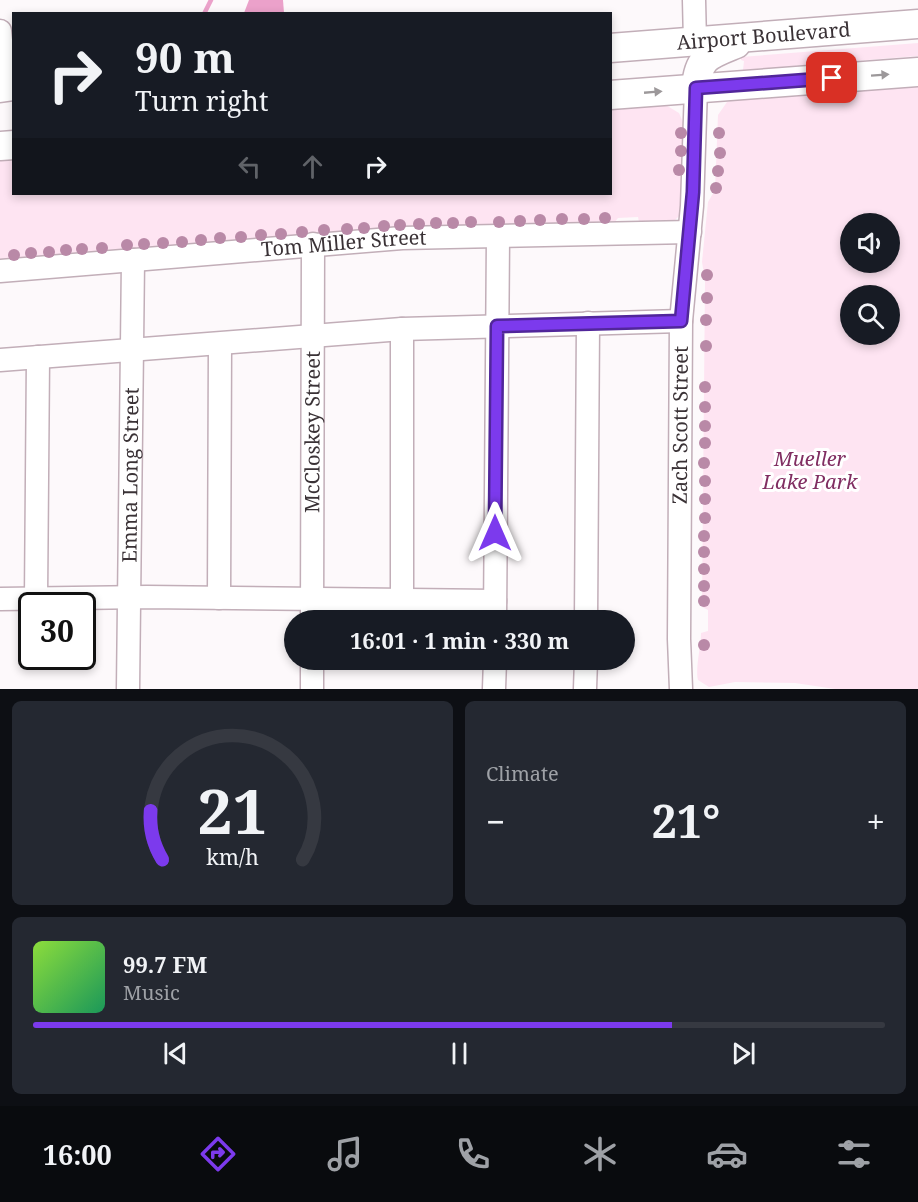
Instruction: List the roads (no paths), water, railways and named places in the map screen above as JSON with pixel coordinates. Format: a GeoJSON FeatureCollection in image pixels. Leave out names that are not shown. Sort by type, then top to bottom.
{"type":"FeatureCollection","features":[{"type":"Feature","properties":{"kind":"main road","name":"Airport Boulevard"},"geometry":{"type":"LineString","coordinates":[[620,47],[918,24]]}},
{"type":"Feature","properties":{"kind":"main road"},"geometry":{"type":"LineString","coordinates":[[696,88],[699,65],[705,59],[753,37]]}},
{"type":"Feature","properties":{"kind":"main road"},"geometry":{"type":"LineString","coordinates":[[620,47],[668,58],[696,88]]}},
{"type":"Feature","properties":{"kind":"main road"},"geometry":{"type":"LineString","coordinates":[[612,95],[918,72]]}},
{"type":"Feature","properties":{"kind":"street"},"geometry":{"type":"LineString","coordinates":[[694,0],[695,42]]}},
{"type":"Feature","properties":{"kind":"street"},"geometry":{"type":"LineString","coordinates":[[0,31],[6,87]]}},
{"type":"Feature","properties":{"kind":"street","name":"Zach Scott Street"},"geometry":{"type":"LineString","coordinates":[[681,689],[679,639],[681,321],[690,232],[696,88]]}},
{"type":"Feature","properties":{"kind":"street","name":"Tom Miller Street"},"geometry":{"type":"LineString","coordinates":[[0,271],[313,244],[498,236],[690,232]]}},
{"type":"Feature","properties":{"kind":"street"},"geometry":{"type":"LineString","coordinates":[[495,610],[498,236]]}},
{"type":"Feature","properties":{"kind":"street","name":"McCloskey Street"},"geometry":{"type":"LineString","coordinates":[[312,610],[313,244]]}},
{"type":"Feature","properties":{"kind":"street","name":"Emma Long Street"},"geometry":{"type":"LineString","coordinates":[[128,689],[133,260]]}},
{"type":"Feature","properties":{"kind":"street"},"geometry":{"type":"LineString","coordinates":[[0,360],[402,329],[681,321]]}},
{"type":"Feature","properties":{"kind":"street"},"geometry":{"type":"LineString","coordinates":[[586,610],[588,323]]}},
{"type":"Feature","properties":{"kind":"street"},"geometry":{"type":"LineString","coordinates":[[402,329],[402,601]]}},
{"type":"Feature","properties":{"kind":"street"},"geometry":{"type":"LineString","coordinates":[[219,598],[220,344]]}},
{"type":"Feature","properties":{"kind":"street"},"geometry":{"type":"LineString","coordinates":[[36,592],[38,357]]}},
{"type":"Feature","properties":{"kind":"street"},"geometry":{"type":"LineString","coordinates":[[96,597],[312,598],[402,601],[486,610]]}},
{"type":"Feature","properties":{"kind":"street"},"geometry":{"type":"LineString","coordinates":[[0,598],[18,598]]}},
{"type":"Feature","properties":{"kind":"street"},"geometry":{"type":"LineString","coordinates":[[312,670],[312,689]]}},
{"type":"Feature","properties":{"kind":"street"},"geometry":{"type":"LineString","coordinates":[[494,689],[495,670]]}},
{"type":"Feature","properties":{"kind":"street"},"geometry":{"type":"LineString","coordinates":[[585,689],[586,670]]}},
{"type":"Feature","properties":{"kind":"waterway"},"geometry":{"type":"LineString","coordinates":[[205,12],[211,0]]}},
{"type":"Feature","properties":{"kind":"park label","name":"Mueller Lake Park"},"geometry":{"type":"Point","coordinates":[810,470]}}]}
